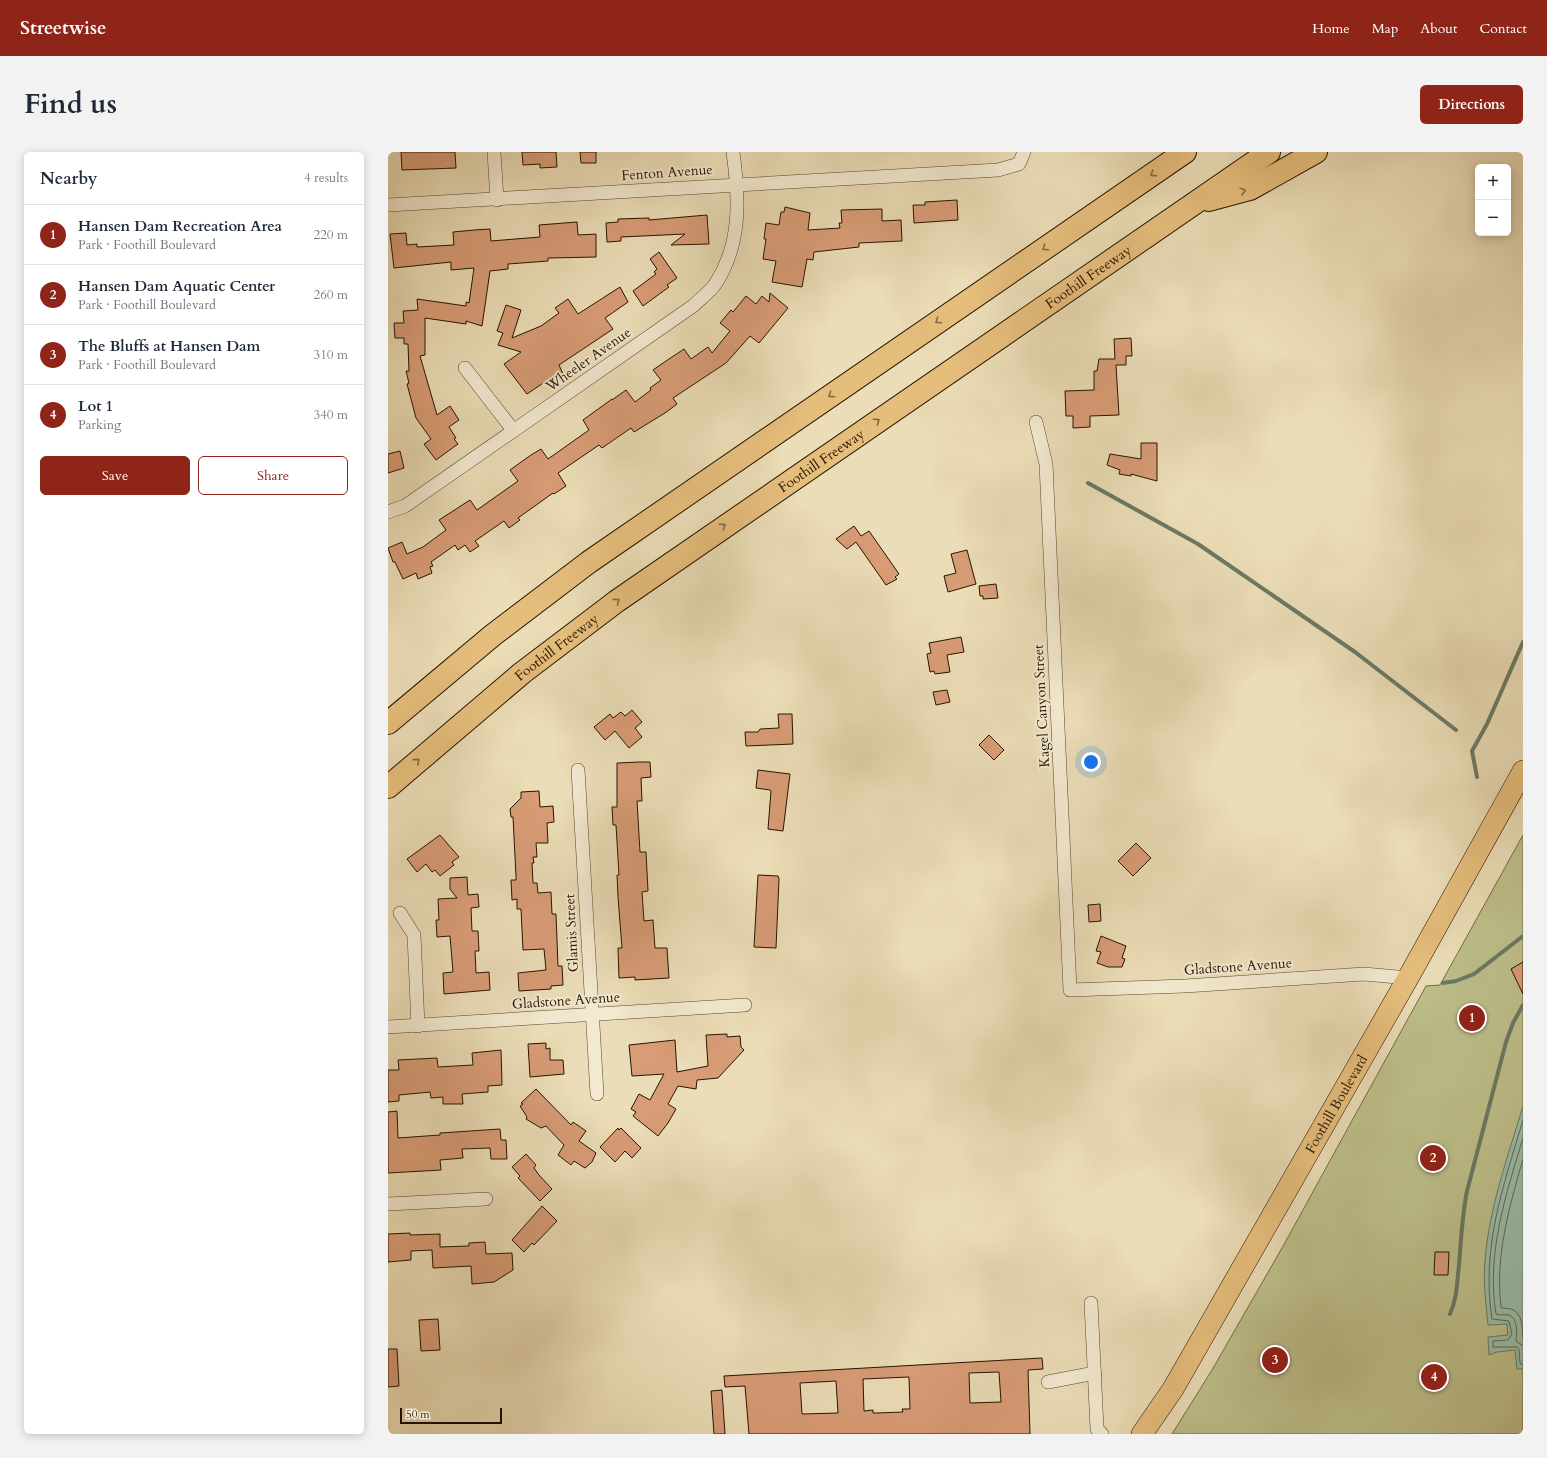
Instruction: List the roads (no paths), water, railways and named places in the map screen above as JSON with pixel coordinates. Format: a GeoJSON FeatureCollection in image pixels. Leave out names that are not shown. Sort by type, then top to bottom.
{"type":"FeatureCollection","features":[{"type":"Feature","properties":{"kind":"highway"},"geometry":{"type":"LineString","coordinates":[[388,723],[493,635],[589,562],[1185,152]]}},
{"type":"Feature","properties":{"kind":"highway","name":"Foothill Freeway"},"geometry":{"type":"LineString","coordinates":[[388,787],[522,673],[623,597],[1269,152]]}},
{"type":"Feature","properties":{"kind":"highway"},"geometry":{"type":"LineString","coordinates":[[1192,205],[1250,189],[1316,152]]}},
{"type":"Feature","properties":{"kind":"main road","name":"Foothill Boulevard"},"geometry":{"type":"LineString","coordinates":[[1142,1434],[1173,1389],[1408,978],[1523,770]]}},
{"type":"Feature","properties":{"kind":"street"},"geometry":{"type":"LineString","coordinates":[[494,152],[497,200]]}},
{"type":"Feature","properties":{"kind":"street","name":"Wheeler Avenue"},"geometry":{"type":"LineString","coordinates":[[388,512],[404,506],[693,306],[716,283],[728,256],[738,220],[737,184],[733,152]]}},
{"type":"Feature","properties":{"kind":"street","name":"Fenton Avenue"},"geometry":{"type":"LineString","coordinates":[[388,205],[497,200],[737,184],[998,170],[1021,158]]}},
{"type":"Feature","properties":{"kind":"street"},"geometry":{"type":"LineString","coordinates":[[465,368],[513,430]]}},
{"type":"Feature","properties":{"kind":"street","name":"Kagel Canyon Street"},"geometry":{"type":"LineString","coordinates":[[1036,422],[1046,464],[1070,990]]}},
{"type":"Feature","properties":{"kind":"street","name":"Glamis Street"},"geometry":{"type":"LineString","coordinates":[[578,770],[597,1094]]}},
{"type":"Feature","properties":{"kind":"street"},"geometry":{"type":"LineString","coordinates":[[400,913],[414,935],[418,1026]]}},
{"type":"Feature","properties":{"kind":"street","name":"Gladstone Avenue"},"geometry":{"type":"LineString","coordinates":[[1070,990],[1185,986],[1364,974],[1408,978]]}},
{"type":"Feature","properties":{"kind":"street","name":"Gladstone Avenue"},"geometry":{"type":"LineString","coordinates":[[388,1027],[745,1005]]}},
{"type":"Feature","properties":{"kind":"street"},"geometry":{"type":"LineString","coordinates":[[388,1204],[486,1199]]}},
{"type":"Feature","properties":{"kind":"street"},"geometry":{"type":"LineString","coordinates":[[1091,1303],[1097,1429],[1102,1434]]}},
{"type":"Feature","properties":{"kind":"street"},"geometry":{"type":"LineString","coordinates":[[1048,1382],[1095,1373]]}},
{"type":"Feature","properties":{"kind":"water"},"geometry":{"type":"Polygon","coordinates":[[[1523,1106],[1523,1369],[1517,1369],[1515,1350],[1497,1352],[1489,1355],[1488,1337],[1508,1335],[1507,1324],[1488,1325],[1484,1269],[1487,1241],[1495,1202],[1505,1163],[1523,1106]]]}},
{"type":"Feature","properties":{"kind":"waterway"},"geometry":{"type":"LineString","coordinates":[[1088,483],[1198,544],[1355,652],[1456,730]]}},
{"type":"Feature","properties":{"kind":"waterway"},"geometry":{"type":"LineString","coordinates":[[1477,777],[1472,751],[1487,724],[1523,642]]}},
{"type":"Feature","properties":{"kind":"waterway"},"geometry":{"type":"LineString","coordinates":[[1443,983],[1456,981],[1474,974],[1523,936]]}},
{"type":"Feature","properties":{"kind":"waterway"},"geometry":{"type":"LineString","coordinates":[[1450,1314],[1456,1290],[1467,1191],[1506,1042],[1513,1023],[1523,1005]]}},
{"type":"Feature","properties":{"kind":"place","name":"Hansen Dam Recreation Area"},"geometry":{"type":"Point","coordinates":[1472,1018]}},
{"type":"Feature","properties":{"kind":"place","name":"Hansen Dam Aquatic Center"},"geometry":{"type":"Point","coordinates":[1433,1158]}},
{"type":"Feature","properties":{"kind":"place","name":"The Bluffs at Hansen Dam"},"geometry":{"type":"Point","coordinates":[1275,1360]}},
{"type":"Feature","properties":{"kind":"place","name":"Lot 1"},"geometry":{"type":"Point","coordinates":[1434,1377]}}]}
